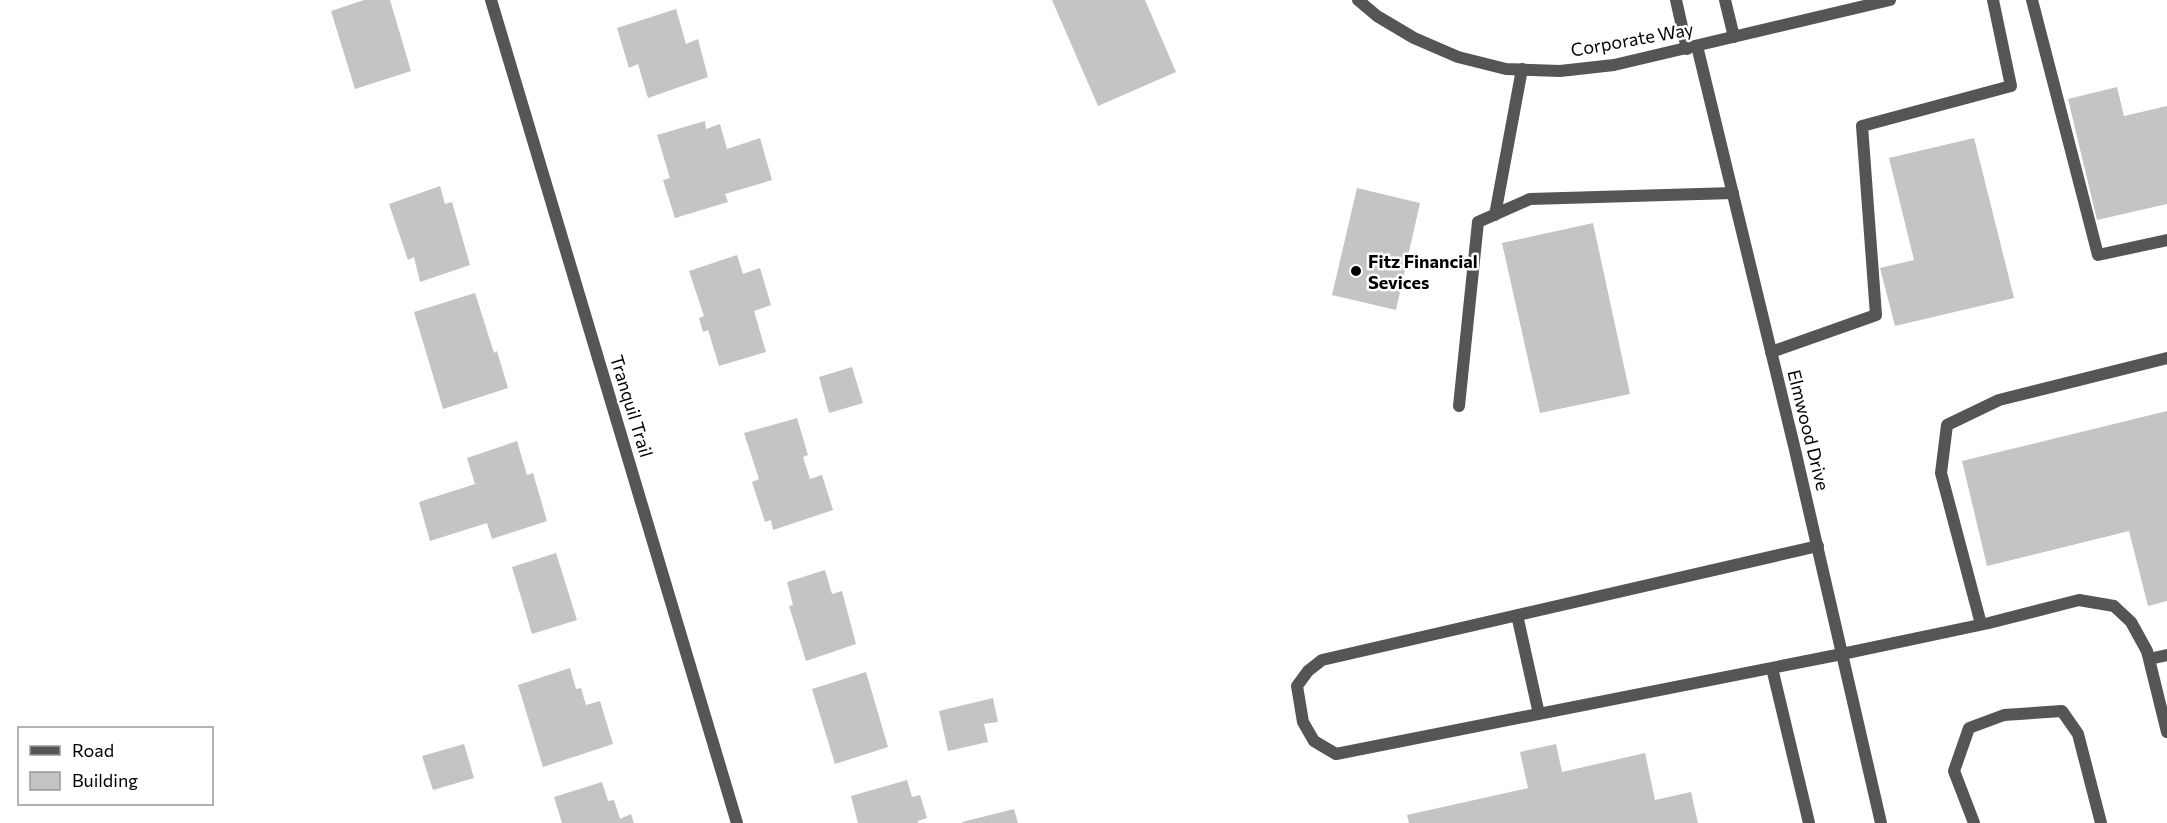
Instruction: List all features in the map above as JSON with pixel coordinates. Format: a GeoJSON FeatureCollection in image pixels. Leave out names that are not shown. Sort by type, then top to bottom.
{"type":"FeatureCollection","features":[{"type":"Feature","properties":{"kind":"street","name":"Tranquil Trail"},"geometry":{"type":"LineString","coordinates":[[491,0],[737,823]]}},
{"type":"Feature","properties":{"kind":"street","name":"Corporate Way"},"geometry":{"type":"LineString","coordinates":[[1358,0],[1377,16],[1413,38],[1458,57],[1506,69],[1560,71],[1614,65],[1890,0]]}},
{"type":"Feature","properties":{"kind":"street","name":"Elmwood Drive"},"geometry":{"type":"LineString","coordinates":[[1676,0],[1733,193],[1818,546],[1881,823]]}},
{"type":"Feature","properties":{"kind":"street"},"geometry":{"type":"LineString","coordinates":[[1725,0],[1734,37]]}},
{"type":"Feature","properties":{"kind":"street"},"geometry":{"type":"LineString","coordinates":[[1771,352],[1876,315],[1862,126],[2011,86],[1993,0]]}},
{"type":"Feature","properties":{"kind":"street"},"geometry":{"type":"LineString","coordinates":[[2032,0],[2098,255],[2167,240]]}},
{"type":"Feature","properties":{"kind":"street"},"geometry":{"type":"LineString","coordinates":[[1495,215],[1522,69]]}},
{"type":"Feature","properties":{"kind":"street"},"geometry":{"type":"LineString","coordinates":[[1459,406],[1479,222],[1530,199],[1733,193]]}},
{"type":"Feature","properties":{"kind":"street"},"geometry":{"type":"LineString","coordinates":[[1981,624],[1941,473],[1947,425],[1999,400],[2167,358]]}},
{"type":"Feature","properties":{"kind":"street"},"geometry":{"type":"LineString","coordinates":[[1818,546],[1322,660],[1308,671],[1296,686],[1303,722],[1314,741],[1336,754],[1842,654],[2079,600],[2114,606],[2131,622],[2147,651],[2167,732]]}},
{"type":"Feature","properties":{"kind":"street"},"geometry":{"type":"LineString","coordinates":[[1517,615],[1539,714]]}},
{"type":"Feature","properties":{"kind":"street"},"geometry":{"type":"LineString","coordinates":[[2149,659],[2167,655]]}},
{"type":"Feature","properties":{"kind":"street"},"geometry":{"type":"LineString","coordinates":[[1772,668],[1809,823]]}},
{"type":"Feature","properties":{"kind":"street"},"geometry":{"type":"LineString","coordinates":[[1974,823],[1954,771],[1969,728],[2004,716],[2062,711],[2078,734],[2101,823]]}},
{"type":"Feature","properties":{"kind":"building"},"geometry":{"type":"Polygon","coordinates":[[[364,0],[390,0],[411,71],[355,89],[331,11],[364,0]]]}},
{"type":"Feature","properties":{"kind":"building"},"geometry":{"type":"Polygon","coordinates":[[[1052,0],[1145,0],[1176,72],[1098,106],[1052,0]]]}},
{"type":"Feature","properties":{"kind":"building"},"geometry":{"type":"Polygon","coordinates":[[[676,9],[686,44],[698,39],[708,77],[648,98],[638,64],[629,68],[617,28],[676,9]]]}},
{"type":"Feature","properties":{"kind":"building"},"geometry":{"type":"Polygon","coordinates":[[[2117,87],[2124,116],[2167,106],[2167,204],[2097,220],[2068,99],[2117,87]]]}},
{"type":"Feature","properties":{"kind":"building"},"geometry":{"type":"Polygon","coordinates":[[[705,121],[706,129],[720,124],[727,149],[760,138],[772,180],[725,194],[728,202],[675,218],[663,180],[670,178],[657,135],[705,121]]]}},
{"type":"Feature","properties":{"kind":"building"},"geometry":{"type":"Polygon","coordinates":[[[1974,138],[2014,298],[1895,326],[1880,268],[1914,260],[1889,158],[1974,138]]]}},
{"type":"Feature","properties":{"kind":"building"},"geometry":{"type":"Polygon","coordinates":[[[440,186],[445,204],[452,202],[470,265],[420,282],[414,257],[408,260],[389,204],[440,186]]]}},
{"type":"Feature","properties":{"kind":"building"},"geometry":{"type":"Polygon","coordinates":[[[1357,188],[1420,203],[1396,310],[1332,295],[1357,188]]]}},
{"type":"Feature","properties":{"kind":"building"},"geometry":{"type":"Polygon","coordinates":[[[1593,223],[1630,394],[1540,413],[1502,243],[1593,223]]]}},
{"type":"Feature","properties":{"kind":"building"},"geometry":{"type":"Polygon","coordinates":[[[737,255],[743,274],[760,268],[771,305],[754,311],[766,352],[719,366],[708,330],[703,332],[699,318],[704,316],[689,271],[737,255]]]}},
{"type":"Feature","properties":{"kind":"building"},"geometry":{"type":"Polygon","coordinates":[[[475,293],[508,388],[443,409],[414,312],[475,293]]]}},
{"type":"Feature","properties":{"kind":"building"},"geometry":{"type":"Polygon","coordinates":[[[852,367],[863,403],[829,413],[819,377],[852,367]]]}},
{"type":"Feature","properties":{"kind":"building"},"geometry":{"type":"Polygon","coordinates":[[[2167,411],[2167,601],[2148,606],[2129,531],[1987,566],[1962,461],[2167,411]]]}},
{"type":"Feature","properties":{"kind":"building"},"geometry":{"type":"Polygon","coordinates":[[[797,418],[808,455],[803,457],[810,479],[822,475],[833,510],[773,530],[771,520],[765,522],[752,482],[759,479],[744,433],[797,418]]]}},
{"type":"Feature","properties":{"kind":"building"},"geometry":{"type":"Polygon","coordinates":[[[517,441],[527,475],[533,473],[547,521],[492,539],[487,523],[430,541],[419,502],[475,484],[467,458],[517,441]]]}},
{"type":"Feature","properties":{"kind":"building"},"geometry":{"type":"Polygon","coordinates":[[[556,553],[577,620],[532,634],[512,567],[556,553]]]}},
{"type":"Feature","properties":{"kind":"building"},"geometry":{"type":"Polygon","coordinates":[[[825,570],[832,594],[842,591],[856,644],[806,661],[789,606],[793,605],[787,582],[825,570]]]}},
{"type":"Feature","properties":{"kind":"building"},"geometry":{"type":"Polygon","coordinates":[[[570,668],[576,689],[581,688],[586,705],[600,701],[613,744],[543,767],[518,685],[570,668]]]}},
{"type":"Feature","properties":{"kind":"building"},"geometry":{"type":"Polygon","coordinates":[[[866,672],[888,747],[835,764],[812,689],[866,672]]]}},
{"type":"Feature","properties":{"kind":"building"},"geometry":{"type":"Polygon","coordinates":[[[993,698],[998,722],[984,724],[988,742],[948,751],[939,711],[993,698]]]}},
{"type":"Feature","properties":{"kind":"building"},"geometry":{"type":"Polygon","coordinates":[[[464,744],[474,778],[433,790],[422,756],[464,744]]]}},
{"type":"Feature","properties":{"kind":"building"},"geometry":{"type":"Polygon","coordinates":[[[1556,744],[1562,772],[1645,753],[1655,800],[1691,792],[1698,823],[1409,823],[1407,815],[1528,788],[1520,752],[1556,744]]]}},
{"type":"Feature","properties":{"kind":"building"},"geometry":{"type":"Polygon","coordinates":[[[907,780],[912,797],[920,795],[927,818],[918,823],[858,823],[851,796],[907,780]]]}},
{"type":"Feature","properties":{"kind":"building"},"geometry":{"type":"Polygon","coordinates":[[[602,782],[608,801],[614,800],[620,819],[631,814],[634,823],[562,823],[554,797],[602,782]]]}},
{"type":"Feature","properties":{"kind":"building"},"geometry":{"type":"Polygon","coordinates":[[[1014,809],[1018,823],[962,823],[962,822],[1014,809]]]}},
{"type":"Feature","properties":{"kind":"place","name":"Fitz Financial Sevices"},"geometry":{"type":"Point","coordinates":[1356,271]}}]}
